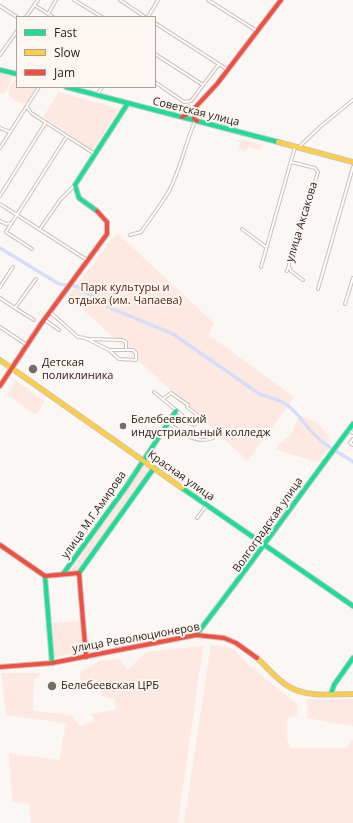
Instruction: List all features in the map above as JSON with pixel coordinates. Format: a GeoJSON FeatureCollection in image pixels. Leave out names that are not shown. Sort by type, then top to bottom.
{"type":"FeatureCollection","features":[{"type":"Feature","properties":{"kind":"street"},"geometry":{"type":"LineString","coordinates":[[27,16],[38,0]]}},
{"type":"Feature","properties":{"kind":"street"},"geometry":{"type":"LineString","coordinates":[[48,14],[56,0]]}},
{"type":"Feature","properties":{"kind":"street"},"geometry":{"type":"LineString","coordinates":[[74,0],[100,16]]}},
{"type":"Feature","properties":{"kind":"street"},"geometry":{"type":"LineString","coordinates":[[120,0],[144,16]]}},
{"type":"Feature","properties":{"kind":"street"},"geometry":{"type":"LineString","coordinates":[[147,16],[158,0]]}},
{"type":"Feature","properties":{"kind":"street"},"geometry":{"type":"LineString","coordinates":[[208,0],[257,31]]}},
{"type":"Feature","properties":{"kind":"street"},"geometry":{"type":"LineString","coordinates":[[179,117],[186,116],[194,110],[228,70],[281,0]]}},
{"type":"Feature","properties":{"kind":"street"},"geometry":{"type":"LineString","coordinates":[[34,5],[51,16]]}},
{"type":"Feature","properties":{"kind":"street"},"geometry":{"type":"LineString","coordinates":[[0,6],[16,16]]}},
{"type":"Feature","properties":{"kind":"street"},"geometry":{"type":"LineString","coordinates":[[156,24],[228,70]]}},
{"type":"Feature","properties":{"kind":"street"},"geometry":{"type":"LineString","coordinates":[[0,55],[16,32]]}},
{"type":"Feature","properties":{"kind":"street"},"geometry":{"type":"LineString","coordinates":[[156,55],[203,86]]}},
{"type":"Feature","properties":{"kind":"street"},"geometry":{"type":"LineString","coordinates":[[156,83],[184,102],[191,101],[219,64]]}},
{"type":"Feature","properties":{"kind":"street"},"geometry":{"type":"LineString","coordinates":[[0,70],[16,74]]}},
{"type":"Feature","properties":{"kind":"street"},"geometry":{"type":"LineString","coordinates":[[0,148],[38,88]]}},
{"type":"Feature","properties":{"kind":"street","name":"Советская улица"},"geometry":{"type":"LineString","coordinates":[[70,88],[353,162]]}},
{"type":"Feature","properties":{"kind":"street"},"geometry":{"type":"LineString","coordinates":[[97,95],[101,88]]}},
{"type":"Feature","properties":{"kind":"street"},"geometry":{"type":"LineString","coordinates":[[261,267],[291,162],[297,147],[353,100]]}},
{"type":"Feature","properties":{"kind":"street"},"geometry":{"type":"LineString","coordinates":[[40,229],[60,200],[75,185],[128,103]]}},
{"type":"Feature","properties":{"kind":"street"},"geometry":{"type":"LineString","coordinates":[[27,107],[31,113],[96,154]]}},
{"type":"Feature","properties":{"kind":"street"},"geometry":{"type":"LineString","coordinates":[[194,110],[194,118],[201,123]]}},
{"type":"Feature","properties":{"kind":"street"},"geometry":{"type":"LineString","coordinates":[[130,235],[141,232],[169,191],[182,160],[185,143],[195,121]]}},
{"type":"Feature","properties":{"kind":"street"},"geometry":{"type":"LineString","coordinates":[[0,196],[46,122]]}},
{"type":"Feature","properties":{"kind":"street"},"geometry":{"type":"LineString","coordinates":[[0,128],[10,132]]}},
{"type":"Feature","properties":{"kind":"street"},"geometry":{"type":"LineString","coordinates":[[32,249],[6,232],[67,136]]}},
{"type":"Feature","properties":{"kind":"street","name":"улица Аксакова"},"geometry":{"type":"LineString","coordinates":[[287,271],[318,172],[314,168],[291,162]]}},
{"type":"Feature","properties":{"kind":"street"},"geometry":{"type":"LineString","coordinates":[[318,288],[353,167]]}},
{"type":"Feature","properties":{"kind":"street"},"geometry":{"type":"LineString","coordinates":[[0,386],[50,312],[107,234],[108,225],[101,214],[79,198],[75,185]]}},
{"type":"Feature","properties":{"kind":"street"},"geometry":{"type":"LineString","coordinates":[[0,204],[88,260]]}},
{"type":"Feature","properties":{"kind":"street"},"geometry":{"type":"LineString","coordinates":[[0,221],[6,224],[12,223]]}},
{"type":"Feature","properties":{"kind":"street"},"geometry":{"type":"LineString","coordinates":[[242,228],[266,247]]}},
{"type":"Feature","properties":{"kind":"street"},"geometry":{"type":"LineString","coordinates":[[289,264],[291,271],[303,280]]}},
{"type":"Feature","properties":{"kind":"street"},"geometry":{"type":"LineString","coordinates":[[0,287],[13,267]]}},
{"type":"Feature","properties":{"kind":"street"},"geometry":{"type":"LineString","coordinates":[[345,304],[353,278]]}},
{"type":"Feature","properties":{"kind":"street"},"geometry":{"type":"LineString","coordinates":[[16,308],[36,279]]}},
{"type":"Feature","properties":{"kind":"street"},"geometry":{"type":"LineString","coordinates":[[0,298],[34,320]]}},
{"type":"Feature","properties":{"kind":"street"},"geometry":{"type":"LineString","coordinates":[[50,312],[78,336],[109,350],[119,360],[136,360],[136,353],[133,350],[109,350]]}},
{"type":"Feature","properties":{"kind":"street"},"geometry":{"type":"LineString","coordinates":[[45,320],[59,330]]}},
{"type":"Feature","properties":{"kind":"street"},"geometry":{"type":"LineString","coordinates":[[0,327],[27,345]]}},
{"type":"Feature","properties":{"kind":"street"},"geometry":{"type":"LineString","coordinates":[[87,339],[122,340],[126,342],[126,350]]}},
{"type":"Feature","properties":{"kind":"street","name":"Красная улица"},"geometry":{"type":"LineString","coordinates":[[0,360],[353,606]]}},
{"type":"Feature","properties":{"kind":"street"},"geometry":{"type":"LineString","coordinates":[[154,392],[194,425],[200,417],[187,407],[188,405],[171,393],[163,399]]}},
{"type":"Feature","properties":{"kind":"street","name":"улица М.Г.Амирова"},"geometry":{"type":"LineString","coordinates":[[63,574],[144,461],[176,411]]}},
{"type":"Feature","properties":{"kind":"street"},"geometry":{"type":"LineString","coordinates":[[168,423],[187,436],[204,441],[213,438]]}},
{"type":"Feature","properties":{"kind":"street","name":"Волгоградская улица"},"geometry":{"type":"LineString","coordinates":[[196,635],[265,545],[353,424]]}},
{"type":"Feature","properties":{"kind":"street"},"geometry":{"type":"LineString","coordinates":[[348,430],[353,433]]}},
{"type":"Feature","properties":{"kind":"street"},"geometry":{"type":"LineString","coordinates":[[353,438],[350,443],[353,445]]}},
{"type":"Feature","properties":{"kind":"street","name":"улица М.Г.Амирова"},"geometry":{"type":"LineString","coordinates":[[63,574],[79,573],[154,468]]}},
{"type":"Feature","properties":{"kind":"street"},"geometry":{"type":"LineString","coordinates":[[197,518],[207,505]]}},
{"type":"Feature","properties":{"kind":"street"},"geometry":{"type":"LineString","coordinates":[[0,545],[45,576],[63,574]]}},
{"type":"Feature","properties":{"kind":"street"},"geometry":{"type":"LineString","coordinates":[[79,573],[86,656]]}},
{"type":"Feature","properties":{"kind":"street"},"geometry":{"type":"LineString","coordinates":[[45,576],[52,663]]}},
{"type":"Feature","properties":{"kind":"street","name":"улица Революционеров"},"geometry":{"type":"LineString","coordinates":[[0,667],[52,663],[196,635],[212,635],[236,642],[287,686],[294,690],[310,694],[353,694]]}},
{"type":"Feature","properties":{"kind":"street"},"geometry":{"type":"LineString","coordinates":[[331,694],[334,685],[353,658]]}},
{"type":"Feature","properties":{"kind":"green space"},"geometry":{"type":"Polygon","coordinates":[[[0,73],[11,76],[12,78],[6,92],[2,94],[0,93],[0,73]]]}},
{"type":"Feature","properties":{"kind":"green space"},"geometry":{"type":"Polygon","coordinates":[[[16,79],[16,88],[37,88],[29,100],[22,103],[13,99],[8,94],[11,84],[16,79]]]}},
{"type":"Feature","properties":{"kind":"green space"},"geometry":{"type":"Polygon","coordinates":[[[59,92],[119,109],[92,150],[43,117],[59,92]]]}},
{"type":"Feature","properties":{"kind":"green space"},"geometry":{"type":"Polygon","coordinates":[[[243,139],[262,145],[260,150],[249,147],[244,152],[239,149],[240,141],[243,139]]]}},
{"type":"Feature","properties":{"kind":"green space","name":"Парк культуры и отдыха (им. Чапаева)"},"geometry":{"type":"Polygon","coordinates":[[[117,233],[214,323],[209,335],[294,397],[248,461],[68,296],[117,233]]]}},
{"type":"Feature","properties":{"kind":"green space"},"geometry":{"type":"Polygon","coordinates":[[[16,381],[45,401],[36,415],[7,395],[16,381]]]}},
{"type":"Feature","properties":{"kind":"green space"},"geometry":{"type":"Polygon","coordinates":[[[299,415],[318,423],[329,436],[328,449],[318,462],[276,450],[278,445],[292,433],[299,415]]]}},
{"type":"Feature","properties":{"kind":"green space"},"geometry":{"type":"Polygon","coordinates":[[[147,465],[150,467],[149,471],[78,573],[74,574],[71,572],[72,568],[143,466],[147,465]]]}},
{"type":"Feature","properties":{"kind":"green space"},"geometry":{"type":"Polygon","coordinates":[[[80,621],[83,652],[54,657],[52,623],[80,621]]]}},
{"type":"Feature","properties":{"kind":"green space"},"geometry":{"type":"Polygon","coordinates":[[[211,644],[234,649],[244,661],[297,704],[297,716],[287,718],[287,739],[291,748],[347,748],[353,739],[353,823],[184,823],[211,644]]]}},
{"type":"Feature","properties":{"kind":"green space"},"geometry":{"type":"Polygon","coordinates":[[[203,646],[178,823],[31,823],[29,804],[12,801],[9,753],[59,760],[66,723],[6,715],[1,673],[42,673],[34,680],[33,711],[71,715],[80,726],[95,721],[91,714],[115,710],[115,699],[102,696],[100,682],[83,685],[79,673],[99,661],[120,659],[127,670],[147,652],[203,646]]]}},
{"type":"Feature","properties":{"kind":"green space"},"geometry":{"type":"Polygon","coordinates":[[[307,699],[353,699],[353,726],[307,718],[307,699]]]}},
{"type":"Feature","properties":{"kind":"waterway"},"geometry":{"type":"LineString","coordinates":[[0,248],[59,284],[76,286],[113,309],[173,334],[261,395],[282,402],[295,412],[319,439],[353,462]]}},
{"type":"Feature","properties":{"kind":"traffic: fast"},"geometry":{"type":"LineString","coordinates":[[0,70],[16,74]]}},
{"type":"Feature","properties":{"kind":"traffic: fast"},"geometry":{"type":"LineString","coordinates":[[70,88],[278,142]]}},
{"type":"Feature","properties":{"kind":"traffic: fast"},"geometry":{"type":"LineString","coordinates":[[97,211],[79,198],[75,185],[128,103]]}},
{"type":"Feature","properties":{"kind":"traffic: fast"},"geometry":{"type":"LineString","coordinates":[[63,574],[126,487],[176,411]]}},
{"type":"Feature","properties":{"kind":"traffic: fast"},"geometry":{"type":"LineString","coordinates":[[196,635],[353,424]]}},
{"type":"Feature","properties":{"kind":"traffic: fast"},"geometry":{"type":"LineString","coordinates":[[79,573],[154,468]]}},
{"type":"Feature","properties":{"kind":"traffic: fast"},"geometry":{"type":"LineString","coordinates":[[182,488],[353,606]]}},
{"type":"Feature","properties":{"kind":"traffic: fast"},"geometry":{"type":"LineString","coordinates":[[45,576],[52,663]]}},
{"type":"Feature","properties":{"kind":"traffic: fast"},"geometry":{"type":"LineString","coordinates":[[331,694],[334,685],[353,658]]}},
{"type":"Feature","properties":{"kind":"traffic: slow"},"geometry":{"type":"LineString","coordinates":[[278,142],[353,162]]}},
{"type":"Feature","properties":{"kind":"traffic: slow"},"geometry":{"type":"LineString","coordinates":[[0,360],[182,488]]}},
{"type":"Feature","properties":{"kind":"traffic: slow"},"geometry":{"type":"LineString","coordinates":[[257,658],[280,680],[295,690],[311,694],[353,694]]}},
{"type":"Feature","properties":{"kind":"traffic: jam"},"geometry":{"type":"LineString","coordinates":[[182,117],[191,112],[217,84],[281,0]]}},
{"type":"Feature","properties":{"kind":"traffic: jam"},"geometry":{"type":"LineString","coordinates":[[194,110],[194,118],[197,121]]}},
{"type":"Feature","properties":{"kind":"traffic: jam"},"geometry":{"type":"LineString","coordinates":[[0,386],[41,324],[107,234],[107,222],[97,211]]}},
{"type":"Feature","properties":{"kind":"traffic: jam"},"geometry":{"type":"LineString","coordinates":[[0,545],[45,576],[79,573]]}},
{"type":"Feature","properties":{"kind":"traffic: jam"},"geometry":{"type":"LineString","coordinates":[[79,573],[86,657]]}},
{"type":"Feature","properties":{"kind":"traffic: jam"},"geometry":{"type":"LineString","coordinates":[[0,667],[52,663],[196,635],[224,638],[236,643],[257,658]]}},
{"type":"Feature","properties":{"kind":"place","name":"Детская поликлиника"},"geometry":{"type":"Point","coordinates":[33,369]}},
{"type":"Feature","properties":{"kind":"place","name":"Белебеевский индустриальный колледж"},"geometry":{"type":"Point","coordinates":[123,426]}},
{"type":"Feature","properties":{"kind":"place","name":"Белебеевская ЦРБ"},"geometry":{"type":"Point","coordinates":[52,686]}}]}
